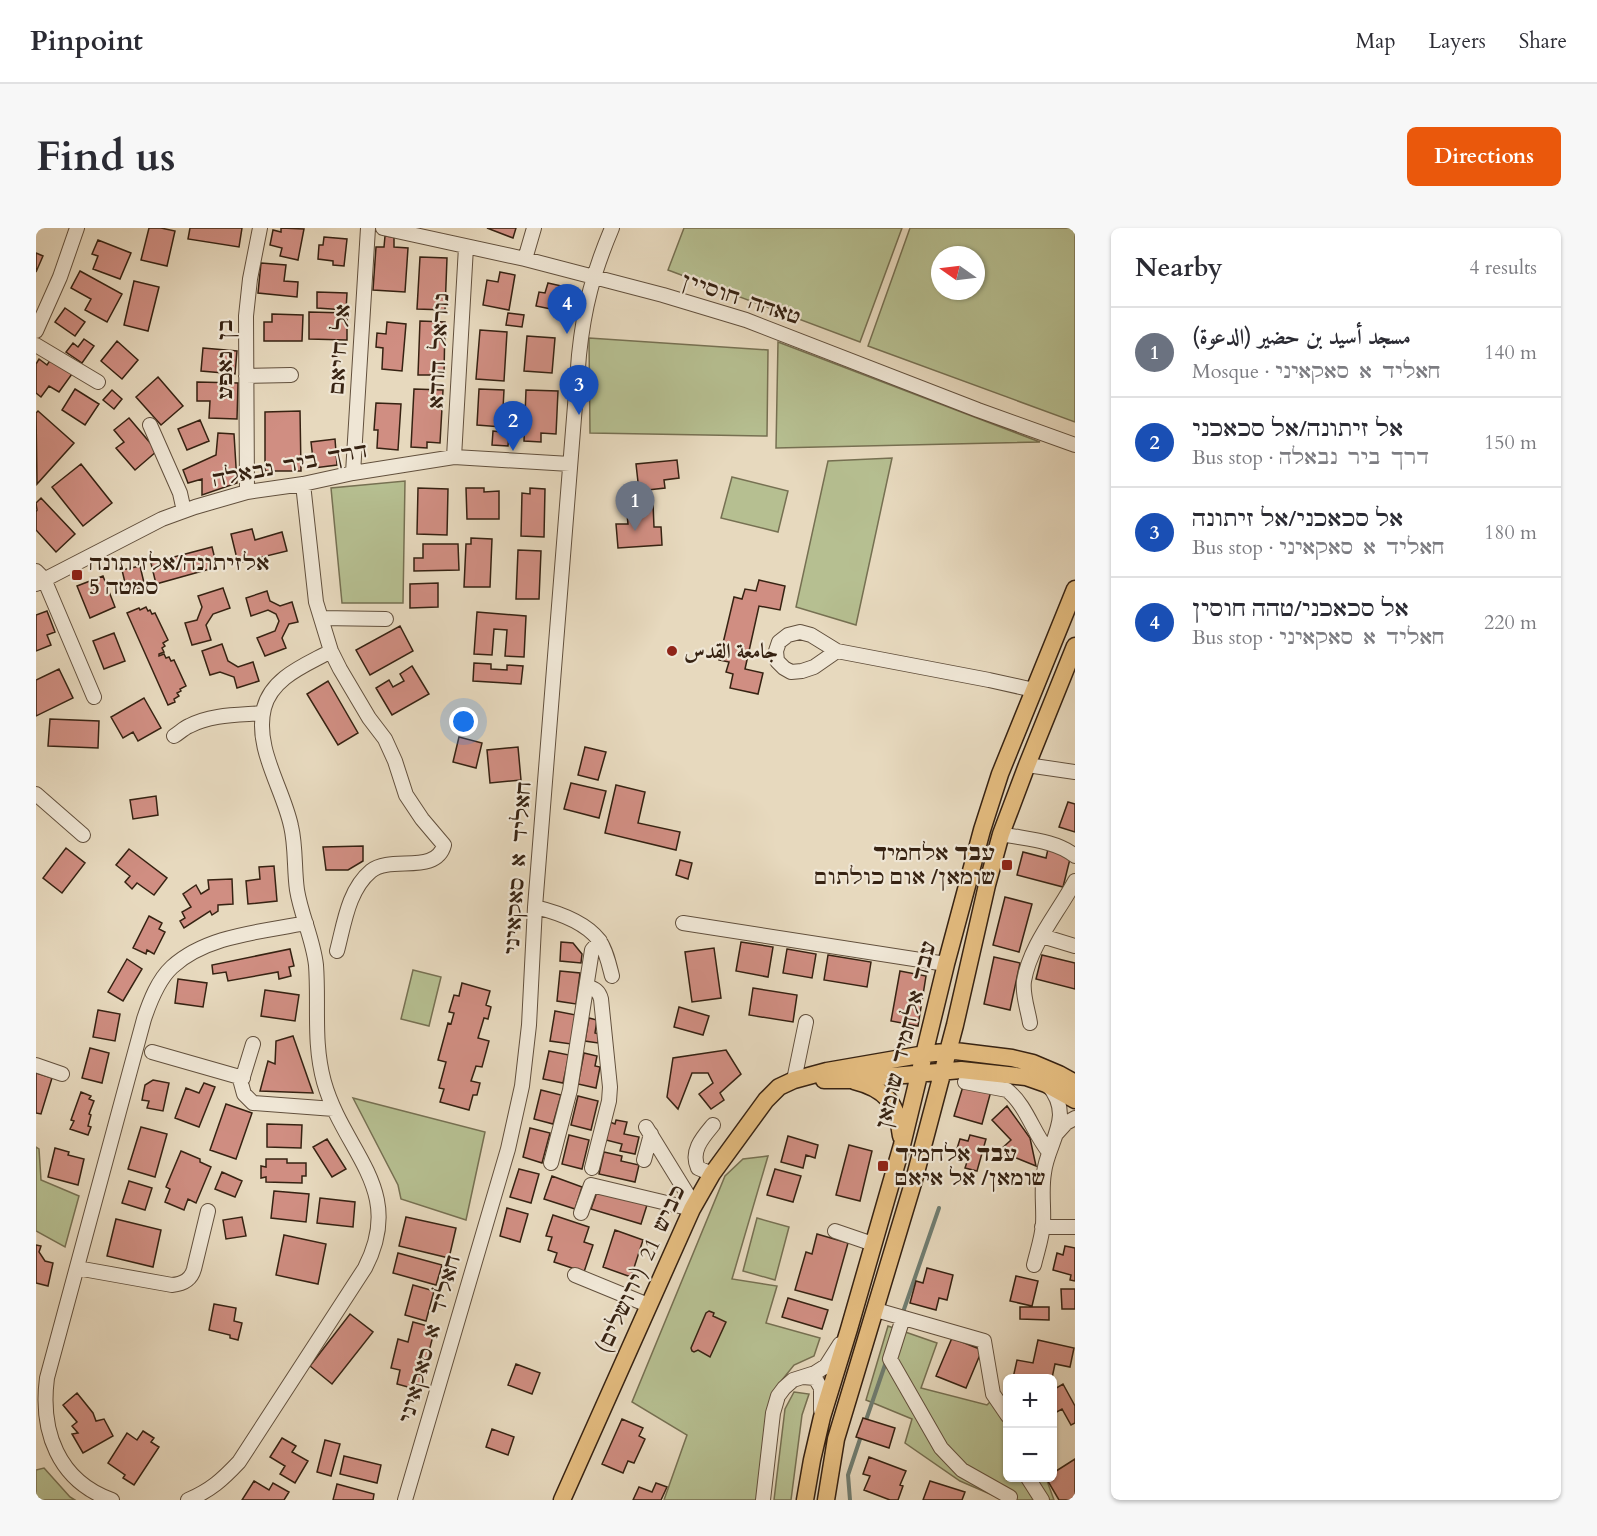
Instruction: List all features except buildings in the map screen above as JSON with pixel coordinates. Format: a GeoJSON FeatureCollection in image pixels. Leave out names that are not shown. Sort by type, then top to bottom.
{"type":"FeatureCollection","features":[{"type":"Feature","properties":{"kind":"main road","name":"עבד אלחמיד שומאן"},"geometry":{"type":"LineString","coordinates":[[805,1500],[822,1417],[902,1145],[946,964],[982,830],[1000,774],[1075,589]]}},
{"type":"Feature","properties":{"kind":"main road","name":"עבד אלחמיד שומאן"},"geometry":{"type":"LineString","coordinates":[[826,1500],[836,1439],[914,1180],[955,1025],[1001,834],[1075,646]]}},
{"type":"Feature","properties":{"kind":"main road"},"geometry":{"type":"LineString","coordinates":[[955,1025],[969,1045],[988,1055]]}},
{"type":"Feature","properties":{"kind":"main road","name":"כביש 21 (ירושלים)"},"geometry":{"type":"LineString","coordinates":[[562,1500],[693,1207],[712,1174],[773,1092],[786,1083],[827,1071],[948,1052],[1012,1058],[1033,1063],[1075,1083]]}},
{"type":"Feature","properties":{"kind":"main road"},"geometry":{"type":"LineString","coordinates":[[794,1080],[847,1080],[961,1070],[1026,1077],[1046,1084],[1075,1100]]}},
{"type":"Feature","properties":{"kind":"main road"},"geometry":{"type":"LineString","coordinates":[[847,1080],[870,1086],[891,1101],[898,1116],[902,1145]]}},
{"type":"Feature","properties":{"kind":"street"},"geometry":{"type":"LineString","coordinates":[[36,331],[60,277],[78,228]]}},
{"type":"Feature","properties":{"kind":"street","name":"בן נאפע"},"geometry":{"type":"LineString","coordinates":[[247,492],[246,316],[250,279],[260,228]]}},
{"type":"Feature","properties":{"kind":"street","name":"אל ח'יאם"},"geometry":{"type":"LineString","coordinates":[[353,473],[368,228]]}},
{"type":"Feature","properties":{"kind":"street","name":"טאהה חוסיין"},"geometry":{"type":"LineString","coordinates":[[383,228],[525,259],[663,295],[746,320],[989,414],[1075,444]]}},
{"type":"Feature","properties":{"kind":"street"},"geometry":{"type":"LineString","coordinates":[[525,259],[534,228]]}},
{"type":"Feature","properties":{"kind":"street","name":"חאליד א סאקאיני"},"geometry":{"type":"LineString","coordinates":[[405,1500],[508,1149],[522,1086],[529,1025],[535,907],[582,325],[593,277],[612,228]]}},
{"type":"Feature","properties":{"kind":"street","name":"נוראל הודא"},"geometry":{"type":"LineString","coordinates":[[454,457],[466,247]]}},
{"type":"Feature","properties":{"kind":"street"},"geometry":{"type":"LineString","coordinates":[[36,345],[98,382]]}},
{"type":"Feature","properties":{"kind":"street"},"geometry":{"type":"LineString","coordinates":[[246,376],[291,375]]}},
{"type":"Feature","properties":{"kind":"street"},"geometry":{"type":"LineString","coordinates":[[150,425],[180,493],[184,511]]}},
{"type":"Feature","properties":{"kind":"street","name":"דרך ביר נבאלה"},"geometry":{"type":"LineString","coordinates":[[39,578],[162,519],[247,492],[454,457],[570,464]]}},
{"type":"Feature","properties":{"kind":"street"},"geometry":{"type":"LineString","coordinates":[[303,484],[316,602],[331,651],[369,718],[385,739],[406,795],[444,845],[442,854],[431,861],[383,866],[372,871],[359,885],[348,908],[337,951]]}},
{"type":"Feature","properties":{"kind":"street"},"geometry":{"type":"LineString","coordinates":[[39,578],[94,697]]}},
{"type":"Feature","properties":{"kind":"street"},"geometry":{"type":"LineString","coordinates":[[321,618],[386,619]]}},
{"type":"Feature","properties":{"kind":"street"},"geometry":{"type":"LineString","coordinates":[[188,1500],[205,1492],[239,1462],[359,1278],[372,1255],[377,1240],[379,1207],[375,1189],[334,1109],[324,1082],[316,1030],[316,965],[297,890],[292,827],[263,736],[263,713],[268,698],[278,682],[331,651]]}},
{"type":"Feature","properties":{"kind":"street"},"geometry":{"type":"LineString","coordinates":[[837,651],[1034,690]]}},
{"type":"Feature","properties":{"kind":"street"},"geometry":{"type":"LineString","coordinates":[[174,736],[198,722],[263,713]]}},
{"type":"Feature","properties":{"kind":"street"},"geometry":{"type":"LineString","coordinates":[[1027,765],[1075,772]]}},
{"type":"Feature","properties":{"kind":"street"},"geometry":{"type":"LineString","coordinates":[[36,794],[83,835]]}},
{"type":"Feature","properties":{"kind":"street"},"geometry":{"type":"LineString","coordinates":[[1001,834],[1049,844],[1075,856]]}},
{"type":"Feature","properties":{"kind":"street"},"geometry":{"type":"LineString","coordinates":[[1030,1023],[1024,983],[1029,963],[1042,936],[1075,881]]}},
{"type":"Feature","properties":{"kind":"street"},"geometry":{"type":"LineString","coordinates":[[535,907],[554,912],[590,931],[600,941],[612,976]]}},
{"type":"Feature","properties":{"kind":"street"},"geometry":{"type":"LineString","coordinates":[[112,1500],[85,1486],[63,1464],[48,1431],[44,1395],[144,1019],[159,984],[171,968],[187,956],[219,941],[306,923]]}},
{"type":"Feature","properties":{"kind":"street"},"geometry":{"type":"LineString","coordinates":[[683,923],[946,964]]}},
{"type":"Feature","properties":{"kind":"street"},"geometry":{"type":"LineString","coordinates":[[1042,936],[1075,946]]}},
{"type":"Feature","properties":{"kind":"street"},"geometry":{"type":"LineString","coordinates":[[551,1163],[570,1090],[592,950],[600,941]]}},
{"type":"Feature","properties":{"kind":"street"},"geometry":{"type":"LineString","coordinates":[[587,986],[594,988],[601,999],[610,1087],[609,1101],[592,1168]]}},
{"type":"Feature","properties":{"kind":"street"},"geometry":{"type":"LineString","coordinates":[[794,1080],[806,1022]]}},
{"type":"Feature","properties":{"kind":"street"},"geometry":{"type":"LineString","coordinates":[[254,1044],[241,1083],[244,1094],[254,1103],[334,1109]]}},
{"type":"Feature","properties":{"kind":"street"},"geometry":{"type":"LineString","coordinates":[[153,1052],[243,1078]]}},
{"type":"Feature","properties":{"kind":"street"},"geometry":{"type":"LineString","coordinates":[[36,1065],[62,1074]]}},
{"type":"Feature","properties":{"kind":"street"},"geometry":{"type":"LineString","coordinates":[[965,1082],[1007,1090],[1012,1094],[1049,1152]]}},
{"type":"Feature","properties":{"kind":"street"},"geometry":{"type":"LineString","coordinates":[[1034,1265],[1042,1227],[1044,1173],[1059,1124],[1059,1109],[1053,1090],[1046,1084]]}},
{"type":"Feature","properties":{"kind":"street"},"geometry":{"type":"LineString","coordinates":[[1055,1136],[1066,1122],[1075,1118]]}},
{"type":"Feature","properties":{"kind":"street"},"geometry":{"type":"LineString","coordinates":[[712,1174],[698,1168],[695,1161],[701,1140],[713,1125]]}},
{"type":"Feature","properties":{"kind":"street"},"geometry":{"type":"LineString","coordinates":[[644,1160],[648,1130],[693,1207]]}},
{"type":"Feature","properties":{"kind":"street"},"geometry":{"type":"LineString","coordinates":[[581,1214],[591,1185],[693,1207]]}},
{"type":"Feature","properties":{"kind":"street"},"geometry":{"type":"LineString","coordinates":[[76,1268],[172,1286],[185,1282],[193,1274],[208,1210]]}},
{"type":"Feature","properties":{"kind":"street"},"geometry":{"type":"LineString","coordinates":[[1042,1227],[1075,1227]]}},
{"type":"Feature","properties":{"kind":"street"},"geometry":{"type":"LineString","coordinates":[[835,1231],[873,1244]]}},
{"type":"Feature","properties":{"kind":"street"},"geometry":{"type":"LineString","coordinates":[[575,1275],[648,1305]]}},
{"type":"Feature","properties":{"kind":"street"},"geometry":{"type":"LineString","coordinates":[[876,1311],[984,1341],[993,1394],[1003,1409]]}},
{"type":"Feature","properties":{"kind":"street"},"geometry":{"type":"LineString","coordinates":[[903,1318],[890,1359],[940,1448],[962,1470],[1010,1497]]}},
{"type":"Feature","properties":{"kind":"street"},"geometry":{"type":"LineString","coordinates":[[763,1500],[773,1413],[778,1396],[793,1380],[815,1373],[826,1366],[849,1329]]}},
{"type":"Feature","properties":{"kind":"street"},"geometry":{"type":"LineString","coordinates":[[803,1377],[815,1378],[821,1388],[822,1417]]}},
{"type":"Feature","properties":{"kind":"street"},"geometry":{"type":"LineString","coordinates":[[1030,1482],[1041,1500]]}},
{"type":"Feature","properties":{"kind":"green space"},"geometry":{"type":"Polygon","coordinates":[[[684,228],[902,228],[860,342],[668,270],[684,228]]]}},
{"type":"Feature","properties":{"kind":"green space"},"geometry":{"type":"Polygon","coordinates":[[[910,228],[1075,228],[1075,422],[868,346],[910,228]]]}},
{"type":"Feature","properties":{"kind":"green space"},"geometry":{"type":"Polygon","coordinates":[[[589,338],[768,350],[767,436],[590,433],[589,338]]]}},
{"type":"Feature","properties":{"kind":"green space"},"geometry":{"type":"Polygon","coordinates":[[[778,342],[1040,442],[776,448],[778,342]]]}},
{"type":"Feature","properties":{"kind":"green space"},"geometry":{"type":"Polygon","coordinates":[[[892,458],[856,625],[796,607],[828,461],[892,458]]]}},
{"type":"Feature","properties":{"kind":"green space"},"geometry":{"type":"Polygon","coordinates":[[[732,477],[788,491],[778,532],[721,518],[732,477]]]}},
{"type":"Feature","properties":{"kind":"green space"},"geometry":{"type":"Polygon","coordinates":[[[405,481],[403,603],[342,603],[331,488],[405,481]]]}},
{"type":"Feature","properties":{"kind":"green space"},"geometry":{"type":"Polygon","coordinates":[[[413,970],[441,977],[429,1026],[401,1019],[413,970]]]}},
{"type":"Feature","properties":{"kind":"green space"},"geometry":{"type":"Polygon","coordinates":[[[353,1098],[485,1132],[466,1220],[401,1199],[398,1185],[353,1098]]]}},
{"type":"Feature","properties":{"kind":"green space"},"geometry":{"type":"Polygon","coordinates":[[[36,1147],[39,1149],[41,1180],[79,1196],[65,1247],[36,1231],[36,1147]]]}},
{"type":"Feature","properties":{"kind":"green space"},"geometry":{"type":"Polygon","coordinates":[[[768,1156],[732,1279],[777,1286],[766,1323],[820,1338],[814,1356],[794,1365],[769,1403],[758,1500],[664,1500],[687,1435],[632,1402],[725,1176],[743,1159],[768,1156]]]}},
{"type":"Feature","properties":{"kind":"green space"},"geometry":{"type":"Polygon","coordinates":[[[757,1218],[789,1227],[775,1280],[743,1271],[757,1218]]]}},
{"type":"Feature","properties":{"kind":"green space"},"geometry":{"type":"Polygon","coordinates":[[[888,1326],[937,1343],[921,1388],[987,1405],[996,1396],[1003,1400],[1003,1482],[1047,1482],[1054,1500],[1004,1500],[960,1481],[905,1443],[912,1419],[866,1400],[888,1326]]]}},
{"type":"Feature","properties":{"kind":"green space"},"geometry":{"type":"Polygon","coordinates":[[[794,1392],[809,1394],[802,1415],[791,1500],[774,1500],[785,1409],[794,1392]]]}},
{"type":"Feature","properties":{"kind":"green space"},"geometry":{"type":"Polygon","coordinates":[[[44,1468],[75,1500],[36,1500],[36,1470],[44,1468]]]}},
{"type":"Feature","properties":{"kind":"waterway"},"geometry":{"type":"LineString","coordinates":[[902,1315],[939,1208]]}},
{"type":"Feature","properties":{"kind":"waterway"},"geometry":{"type":"LineString","coordinates":[[865,1423],[886,1362]]}},
{"type":"Feature","properties":{"kind":"waterway"},"geometry":{"type":"LineString","coordinates":[[850,1500],[848,1475],[861,1436]]}},
{"type":"Feature","properties":{"kind":"place","name":"אל סכאכני/טהה חוסין"},"geometry":{"type":"Point","coordinates":[567,334]}},
{"type":"Feature","properties":{"kind":"place","name":"אל סכאכני/אל זיתונה"},"geometry":{"type":"Point","coordinates":[579,415]}},
{"type":"Feature","properties":{"kind":"place","name":"אל זיתונה/אל סכאכני"},"geometry":{"type":"Point","coordinates":[513,451]}},
{"type":"Feature","properties":{"kind":"place","name":"مسجد أسيد بن حضير (الدعوة)"},"geometry":{"type":"Point","coordinates":[635,531]}},
{"type":"Feature","properties":{"kind":"place","name":"אלזיתונה/אלזיתונה סמטה 5"},"geometry":{"type":"Point","coordinates":[77,575]}},
{"type":"Feature","properties":{"kind":"place","name":"جامعة القدس"},"geometry":{"type":"Point","coordinates":[672,651]}},
{"type":"Feature","properties":{"kind":"place","name":"עבד אלחמיד שומאן/ אום כולתום"},"geometry":{"type":"Point","coordinates":[1007,865]}},
{"type":"Feature","properties":{"kind":"place","name":"עבד אלחמיד שומאן/ אל איאם"},"geometry":{"type":"Point","coordinates":[883,1166]}}]}
